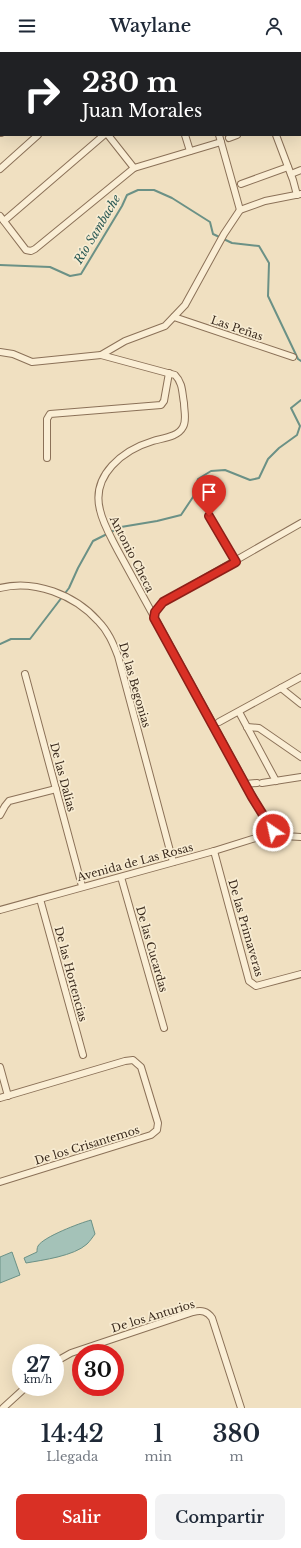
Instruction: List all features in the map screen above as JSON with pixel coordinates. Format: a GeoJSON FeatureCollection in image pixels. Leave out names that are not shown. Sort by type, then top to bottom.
{"type":"FeatureCollection","features":[{"type":"Feature","properties":{"kind":"street"},"geometry":{"type":"LineString","coordinates":[[0,169],[37,136]]}},
{"type":"Feature","properties":{"kind":"street"},"geometry":{"type":"LineString","coordinates":[[103,136],[2,219],[26,250],[31,251],[35,249],[134,168],[221,142]]}},
{"type":"Feature","properties":{"kind":"street"},"geometry":{"type":"LineString","coordinates":[[109,136],[134,168]]}},
{"type":"Feature","properties":{"kind":"street"},"geometry":{"type":"LineString","coordinates":[[185,136],[190,151]]}},
{"type":"Feature","properties":{"kind":"street"},"geometry":{"type":"LineString","coordinates":[[219,136],[240,210]]}},
{"type":"Feature","properties":{"kind":"street"},"geometry":{"type":"LineString","coordinates":[[229,138],[234,136]]}},
{"type":"Feature","properties":{"kind":"street"},"geometry":{"type":"LineString","coordinates":[[101,355],[125,341],[165,326],[174,318],[185,305],[224,234],[240,210],[265,201],[299,194],[277,136]]}},
{"type":"Feature","properties":{"kind":"street"},"geometry":{"type":"LineString","coordinates":[[241,184],[288,167]]}},
{"type":"Feature","properties":{"kind":"street"},"geometry":{"type":"LineString","coordinates":[[291,174],[301,170]]}},
{"type":"Feature","properties":{"kind":"street","name":"Las Peñas"},"geometry":{"type":"LineString","coordinates":[[174,318],[293,357]]}},
{"type":"Feature","properties":{"kind":"street"},"geometry":{"type":"LineString","coordinates":[[0,352],[13,354],[32,362],[101,355],[169,373],[164,401],[161,405],[50,414],[47,419],[47,458]]}},
{"type":"Feature","properties":{"kind":"street","name":"Antonio Checa"},"geometry":{"type":"LineString","coordinates":[[169,373],[175,375],[182,384],[185,418],[183,428],[175,434],[128,451],[107,472],[98,492],[100,511],[117,550],[154,618],[245,784],[275,832]]}},
{"type":"Feature","properties":{"kind":"street"},"geometry":{"type":"LineString","coordinates":[[209,516],[236,562]]}},
{"type":"Feature","properties":{"kind":"street"},"geometry":{"type":"LineString","coordinates":[[154,618],[155,612],[163,602],[236,562],[301,523]]}},
{"type":"Feature","properties":{"kind":"street","name":"De las Begonias"},"geometry":{"type":"LineString","coordinates":[[0,588],[26,586],[56,593],[71,600],[98,620],[113,643],[173,862]]}},
{"type":"Feature","properties":{"kind":"street","name":"De las Dalias"},"geometry":{"type":"LineString","coordinates":[[25,674],[82,886]]}},
{"type":"Feature","properties":{"kind":"street"},"geometry":{"type":"LineString","coordinates":[[219,722],[301,677]]}},
{"type":"Feature","properties":{"kind":"street"},"geometry":{"type":"LineString","coordinates":[[281,688],[301,704]]}},
{"type":"Feature","properties":{"kind":"street"},"geometry":{"type":"LineString","coordinates":[[238,712],[276,781]]}},
{"type":"Feature","properties":{"kind":"street"},"geometry":{"type":"LineString","coordinates":[[247,727],[259,728],[301,757]]}},
{"type":"Feature","properties":{"kind":"street"},"geometry":{"type":"LineString","coordinates":[[245,784],[301,777]]}},
{"type":"Feature","properties":{"kind":"street"},"geometry":{"type":"LineString","coordinates":[[0,815],[9,801],[56,789]]}},
{"type":"Feature","properties":{"kind":"street"},"geometry":{"type":"LineString","coordinates":[[275,832],[284,836],[301,837]]}},
{"type":"Feature","properties":{"kind":"street","name":"Avenida de Las Rosas"},"geometry":{"type":"LineString","coordinates":[[0,910],[82,886],[214,851],[275,832]]}},
{"type":"Feature","properties":{"kind":"street","name":"De las Primaveras"},"geometry":{"type":"LineString","coordinates":[[214,851],[249,982],[256,986],[301,974]]}},
{"type":"Feature","properties":{"kind":"street","name":"De las Cucardas"},"geometry":{"type":"LineString","coordinates":[[121,876],[164,1028]]}},
{"type":"Feature","properties":{"kind":"street","name":"De las Hortencias"},"geometry":{"type":"LineString","coordinates":[[40,898],[83,1056]]}},
{"type":"Feature","properties":{"kind":"street","name":"De los Crisantemos"},"geometry":{"type":"LineString","coordinates":[[0,1098],[125,1061],[133,1060],[141,1067],[158,1119],[157,1130],[151,1135],[0,1182]]}},
{"type":"Feature","properties":{"kind":"street"},"geometry":{"type":"LineString","coordinates":[[0,1067],[8,1096]]}},
{"type":"Feature","properties":{"kind":"street","name":"De los Anturios"},"geometry":{"type":"LineString","coordinates":[[64,1357],[71,1353],[193,1312],[206,1312],[212,1318],[240,1408]]}},
{"type":"Feature","properties":{"kind":"street"},"geometry":{"type":"LineString","coordinates":[[2,1408],[16,1396]]}},
{"type":"Feature","properties":{"kind":"water"},"geometry":{"type":"Polygon","coordinates":[[[91,1220],[95,1234],[87,1244],[81,1248],[58,1257],[26,1263],[24,1258],[37,1252],[37,1248],[41,1242],[71,1227],[91,1220]]]}},
{"type":"Feature","properties":{"kind":"water"},"geometry":{"type":"Polygon","coordinates":[[[12,1252],[20,1275],[0,1283],[0,1257],[12,1252]]]}},
{"type":"Feature","properties":{"kind":"waterway","name":"Río Sambache"},"geometry":{"type":"LineString","coordinates":[[0,265],[50,267],[70,276],[81,274],[122,206],[127,195],[138,190],[154,190],[172,198],[210,222],[213,234],[232,243],[259,246],[269,263],[268,296],[298,359],[301,361]]}},
{"type":"Feature","properties":{"kind":"waterway"},"geometry":{"type":"LineString","coordinates":[[0,644],[11,639],[30,639],[69,588],[93,541],[121,527],[181,515],[193,497],[198,479],[211,471],[225,470],[250,480],[259,478],[268,459],[279,448],[297,435],[300,426],[291,408],[301,400]]}},
{"type":"Feature","properties":{"kind":"route"},"geometry":{"type":"LineString","coordinates":[[209,516],[236,562],[163,602],[155,612],[154,618],[252,797],[273,831]]}}]}
